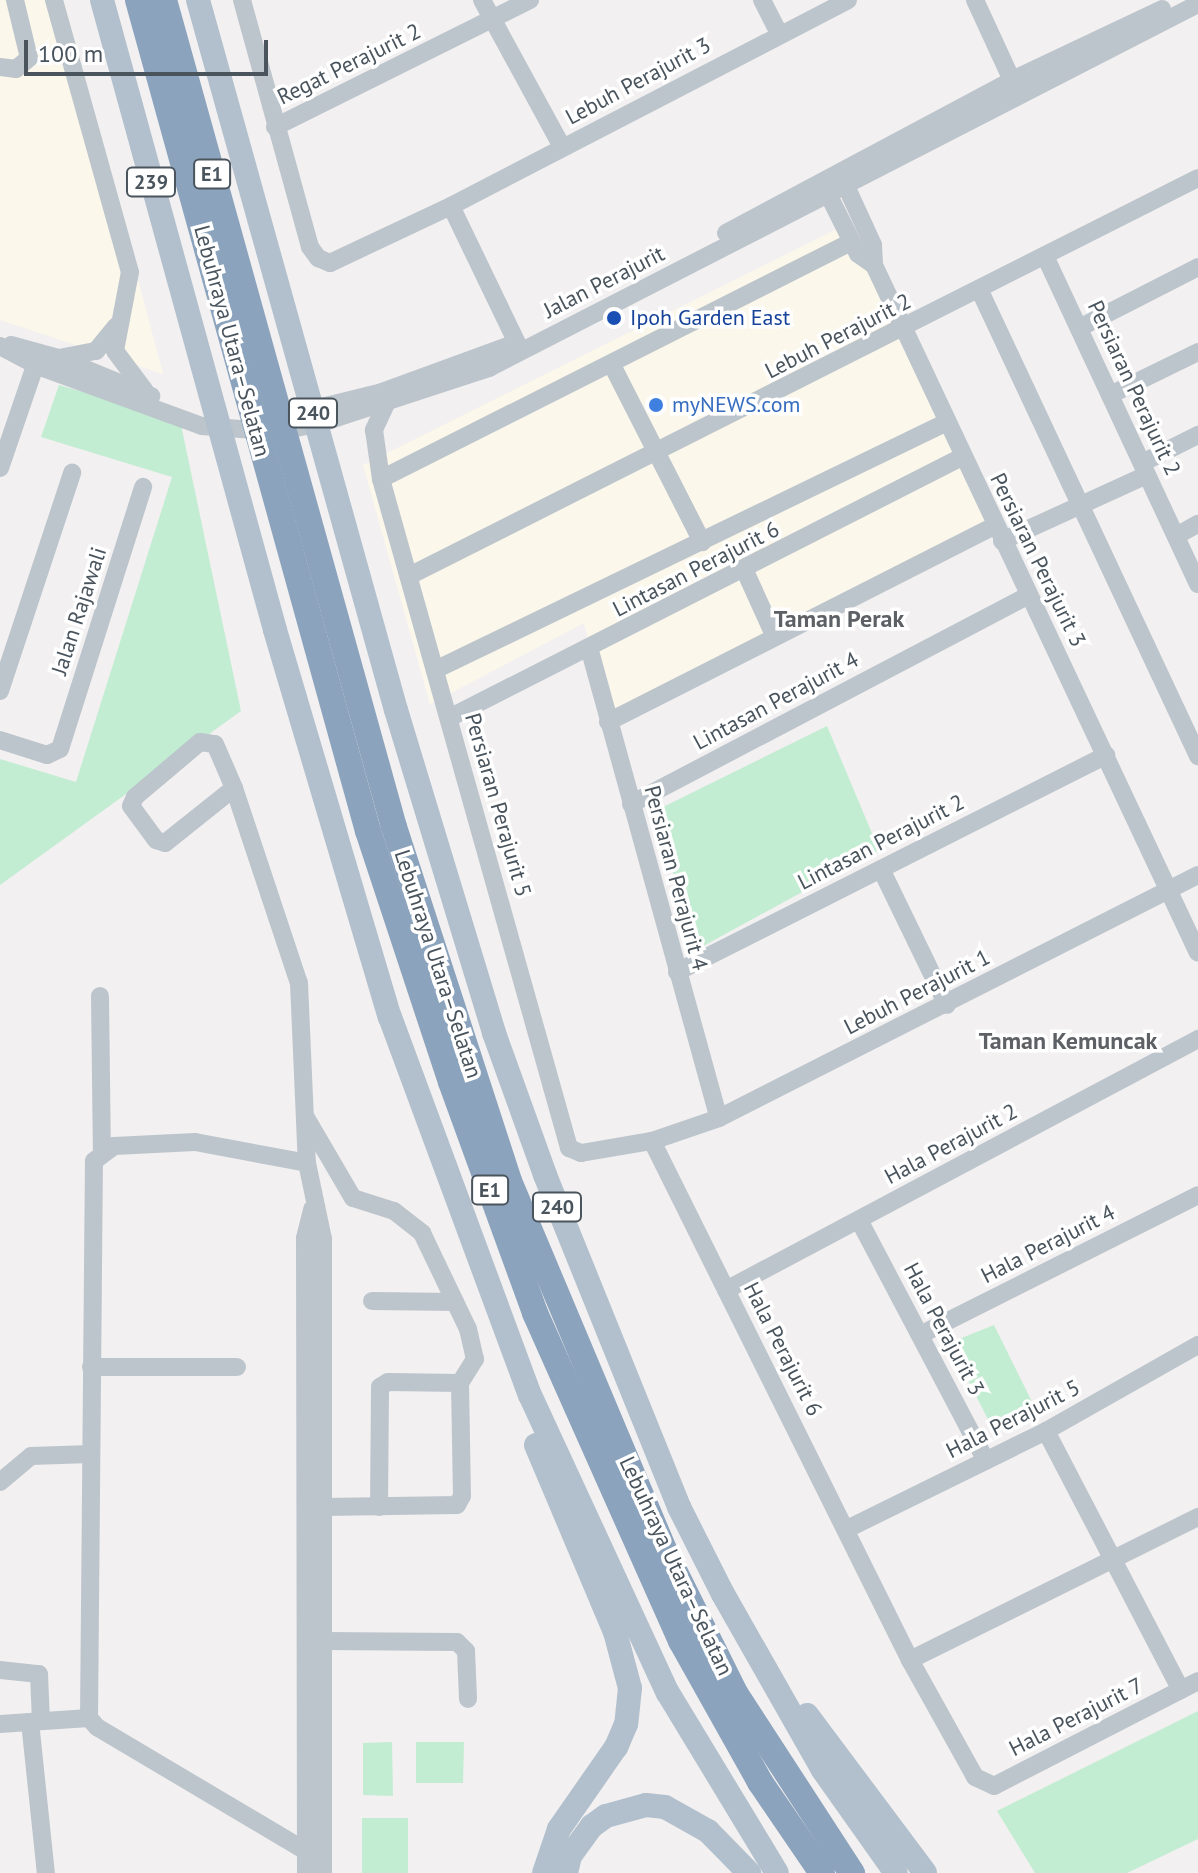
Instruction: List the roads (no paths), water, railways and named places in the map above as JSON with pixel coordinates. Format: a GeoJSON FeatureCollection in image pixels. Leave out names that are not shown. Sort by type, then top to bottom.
{"type":"FeatureCollection","features":[{"type":"Feature","properties":{"kind":"highway","name":"Lebuhraya Utara–Selatan"},"geometry":{"type":"LineString","coordinates":[[138,0],[248,353],[304,501],[411,884],[509,1181],[663,1548],[735,1693],[852,1873]]}},
{"type":"Feature","properties":{"kind":"highway","name":"Lebuhraya Utara–Selatan"},"geometry":{"type":"LineString","coordinates":[[164,0],[248,353],[265,462],[368,831],[425,1010],[535,1313],[681,1641],[760,1782],[822,1873]]}},
{"type":"Feature","properties":{"kind":"main road","name":"239"},"geometry":{"type":"LineString","coordinates":[[102,0],[242,512],[390,1017],[530,1395],[668,1693],[777,1873]]}},
{"type":"Feature","properties":{"kind":"main road","name":"240"},"geometry":{"type":"LineString","coordinates":[[198,0],[334,491],[490,1018],[540,1161],[679,1507],[757,1660],[823,1770],[896,1873]]}},
{"type":"Feature","properties":{"kind":"main road"},"geometry":{"type":"LineString","coordinates":[[530,1395],[535,1442],[615,1632],[630,1688],[626,1724],[616,1747],[559,1829],[544,1873]]}},
{"type":"Feature","properties":{"kind":"main road"},"geometry":{"type":"LineString","coordinates":[[757,1660],[803,1710],[925,1873]]}},
{"type":"Feature","properties":{"kind":"main road"},"geometry":{"type":"LineString","coordinates":[[566,1873],[570,1856],[592,1826],[606,1816],[646,1805],[665,1807],[708,1831],[749,1873]]}},
{"type":"Feature","properties":{"kind":"street"},"geometry":{"type":"LineString","coordinates":[[0,67],[24,65],[29,49],[15,0]]}},
{"type":"Feature","properties":{"kind":"street"},"geometry":{"type":"LineString","coordinates":[[54,0],[130,272],[118,324],[119,360],[149,396]]}},
{"type":"Feature","properties":{"kind":"street"},"geometry":{"type":"LineString","coordinates":[[242,0],[275,127]]}},
{"type":"Feature","properties":{"kind":"street"},"geometry":{"type":"LineString","coordinates":[[482,0],[562,147]]}},
{"type":"Feature","properties":{"kind":"street","name":"Regat Perajurit 2"},"geometry":{"type":"LineString","coordinates":[[275,127],[530,0]]}},
{"type":"Feature","properties":{"kind":"street"},"geometry":{"type":"LineString","coordinates":[[762,0],[779,34]]}},
{"type":"Feature","properties":{"kind":"street","name":"Lebuh Perajurit 3"},"geometry":{"type":"LineString","coordinates":[[275,127],[318,258],[330,263],[345,259],[451,206],[846,0]]}},
{"type":"Feature","properties":{"kind":"street"},"geometry":{"type":"LineString","coordinates":[[975,0],[1015,88]]}},
{"type":"Feature","properties":{"kind":"street","name":"Jalan Perajurit"},"geometry":{"type":"LineString","coordinates":[[0,344],[202,426],[276,432],[336,419],[489,368],[1181,0]]}},
{"type":"Feature","properties":{"kind":"street","name":"Jalan Perajurit"},"geometry":{"type":"LineString","coordinates":[[1015,88],[1198,4]]}},
{"type":"Feature","properties":{"kind":"street","name":"Lebuh Perajurit 2"},"geometry":{"type":"LineString","coordinates":[[411,575],[980,291],[1198,178]]}},
{"type":"Feature","properties":{"kind":"street"},"geometry":{"type":"LineString","coordinates":[[835,186],[873,245],[874,265]]}},
{"type":"Feature","properties":{"kind":"street","name":"Jalan Perajurit"},"geometry":{"type":"LineString","coordinates":[[38,358],[59,358],[203,416],[270,420],[382,392],[517,343],[835,186]]}},
{"type":"Feature","properties":{"kind":"street","name":"Persiaran Perajurit 3"},"geometry":{"type":"LineString","coordinates":[[835,186],[851,242],[874,265],[945,423],[1198,953]]}},
{"type":"Feature","properties":{"kind":"street"},"geometry":{"type":"LineString","coordinates":[[451,206],[517,343]]}},
{"type":"Feature","properties":{"kind":"street"},"geometry":{"type":"LineString","coordinates":[[381,479],[851,242]]}},
{"type":"Feature","properties":{"kind":"street","name":"Persiaran Perajurit 2"},"geometry":{"type":"LineString","coordinates":[[1045,256],[1198,584]]}},
{"type":"Feature","properties":{"kind":"street"},"geometry":{"type":"LineString","coordinates":[[1079,328],[1198,267]]}},
{"type":"Feature","properties":{"kind":"street"},"geometry":{"type":"LineString","coordinates":[[980,291],[1198,756]]}},
{"type":"Feature","properties":{"kind":"street"},"geometry":{"type":"LineString","coordinates":[[59,358],[96,351],[118,324]]}},
{"type":"Feature","properties":{"kind":"street"},"geometry":{"type":"LineString","coordinates":[[1110,395],[1198,352]]}},
{"type":"Feature","properties":{"kind":"street"},"geometry":{"type":"LineString","coordinates":[[0,468],[38,358]]}},
{"type":"Feature","properties":{"kind":"street"},"geometry":{"type":"LineString","coordinates":[[612,365],[702,542]]}},
{"type":"Feature","properties":{"kind":"street","name":"Persiaran Perajurit 5"},"geometry":{"type":"LineString","coordinates":[[381,479],[374,430],[386,404]]}},
{"type":"Feature","properties":{"kind":"street","name":"Persiaran Perajurit 5"},"geometry":{"type":"LineString","coordinates":[[336,419],[358,426],[381,479],[411,575],[567,1144],[581,1153],[652,1141]]}},
{"type":"Feature","properties":{"kind":"street","name":"Lintasan Perajurit 6"},"geometry":{"type":"LineString","coordinates":[[435,670],[945,423]]}},
{"type":"Feature","properties":{"kind":"street"},"geometry":{"type":"LineString","coordinates":[[608,722],[775,637],[998,534],[1080,506],[1198,435]]}},
{"type":"Feature","properties":{"kind":"street","name":"Lintasan Perajurit 6"},"geometry":{"type":"LineString","coordinates":[[449,718],[590,651],[962,457]]}},
{"type":"Feature","properties":{"kind":"street"},"geometry":{"type":"LineString","coordinates":[[0,691],[72,473]]}},
{"type":"Feature","properties":{"kind":"street","name":"Jalan Rajawali"},"geometry":{"type":"LineString","coordinates":[[0,740],[47,755],[60,749],[143,487]]}},
{"type":"Feature","properties":{"kind":"street"},"geometry":{"type":"LineString","coordinates":[[1176,536],[1198,524]]}},
{"type":"Feature","properties":{"kind":"street"},"geometry":{"type":"LineString","coordinates":[[745,571],[775,637]]}},
{"type":"Feature","properties":{"kind":"street","name":"Lintasan Perajurit 4"},"geometry":{"type":"LineString","coordinates":[[631,804],[1028,596]]}},
{"type":"Feature","properties":{"kind":"street","name":"Persiaran Perajurit 4"},"geometry":{"type":"LineString","coordinates":[[590,651],[719,1118]]}},
{"type":"Feature","properties":{"kind":"street"},"geometry":{"type":"LineString","coordinates":[[234,788],[165,843],[156,840],[131,806],[135,797],[203,741],[215,744],[234,788],[299,983],[307,1163],[312,1207],[323,1239],[323,1873]]}},
{"type":"Feature","properties":{"kind":"street","name":"Lintasan Perajurit 2"},"geometry":{"type":"LineString","coordinates":[[677,972],[1106,755]]}},
{"type":"Feature","properties":{"kind":"street"},"geometry":{"type":"LineString","coordinates":[[881,869],[947,1005]]}},
{"type":"Feature","properties":{"kind":"street","name":"Lebuh Perajurit 1"},"geometry":{"type":"LineString","coordinates":[[652,1141],[719,1118],[1198,875]]}},
{"type":"Feature","properties":{"kind":"street"},"geometry":{"type":"LineString","coordinates":[[100,996],[102,1150],[93,1167],[89,1718],[97,1727],[304,1850]]}},
{"type":"Feature","properties":{"kind":"street","name":"Hala Perajurit 2"},"geometry":{"type":"LineString","coordinates":[[726,1290],[1198,1039]]}},
{"type":"Feature","properties":{"kind":"street"},"geometry":{"type":"LineString","coordinates":[[305,1116],[353,1198],[394,1211],[422,1233],[474,1348],[473,1365],[460,1383],[461,1501],[452,1506],[324,1507]]}},
{"type":"Feature","properties":{"kind":"street","name":"Hala Perajurit 6"},"geometry":{"type":"LineString","coordinates":[[652,1141],[910,1660],[975,1777]]}},
{"type":"Feature","properties":{"kind":"street"},"geometry":{"type":"LineString","coordinates":[[102,1150],[195,1142],[307,1163]]}},
{"type":"Feature","properties":{"kind":"street","name":"Hala Perajurit 4"},"geometry":{"type":"LineString","coordinates":[[920,1335],[1198,1195]]}},
{"type":"Feature","properties":{"kind":"street"},"geometry":{"type":"LineString","coordinates":[[306,1873],[305,1238],[312,1207]]}},
{"type":"Feature","properties":{"kind":"street","name":"Hala Perajurit 3"},"geometry":{"type":"LineString","coordinates":[[859,1220],[986,1461]]}},
{"type":"Feature","properties":{"kind":"street"},"geometry":{"type":"LineString","coordinates":[[372,1301],[455,1302]]}},
{"type":"Feature","properties":{"kind":"street","name":"Hala Perajurit 5"},"geometry":{"type":"LineString","coordinates":[[847,1529],[1046,1431],[1198,1345]]}},
{"type":"Feature","properties":{"kind":"street"},"geometry":{"type":"LineString","coordinates":[[91,1367],[237,1367]]}},
{"type":"Feature","properties":{"kind":"street"},"geometry":{"type":"LineString","coordinates":[[379,1507],[380,1387],[388,1382],[460,1383]]}},
{"type":"Feature","properties":{"kind":"street"},"geometry":{"type":"LineString","coordinates":[[1046,1431],[1111,1560],[1190,1686]]}},
{"type":"Feature","properties":{"kind":"street"},"geometry":{"type":"LineString","coordinates":[[0,1482],[31,1456],[91,1454]]}},
{"type":"Feature","properties":{"kind":"street"},"geometry":{"type":"LineString","coordinates":[[910,1660],[1198,1517]]}},
{"type":"Feature","properties":{"kind":"street"},"geometry":{"type":"LineString","coordinates":[[324,1641],[457,1642],[466,1651],[468,1699]]}},
{"type":"Feature","properties":{"kind":"street"},"geometry":{"type":"LineString","coordinates":[[0,1670],[39,1674],[36,1722],[46,1873]]}},
{"type":"Feature","properties":{"kind":"street","name":"Hala Perajurit 7"},"geometry":{"type":"LineString","coordinates":[[975,1777],[994,1786],[1190,1686]]}},
{"type":"Feature","properties":{"kind":"street"},"geometry":{"type":"LineString","coordinates":[[0,1724],[89,1718]]}},
{"type":"Feature","properties":{"kind":"place","name":"Ipoh Garden East"},"geometry":{"type":"Point","coordinates":[614,318]}},
{"type":"Feature","properties":{"kind":"place","name":"myNEWS.com"},"geometry":{"type":"Point","coordinates":[656,405]}},
{"type":"Feature","properties":{"kind":"district","name":"Taman Perak"},"geometry":{"type":"Point","coordinates":[839,619]}},
{"type":"Feature","properties":{"kind":"district","name":"Taman Kemuncak"},"geometry":{"type":"Point","coordinates":[1068,1041]}}]}
